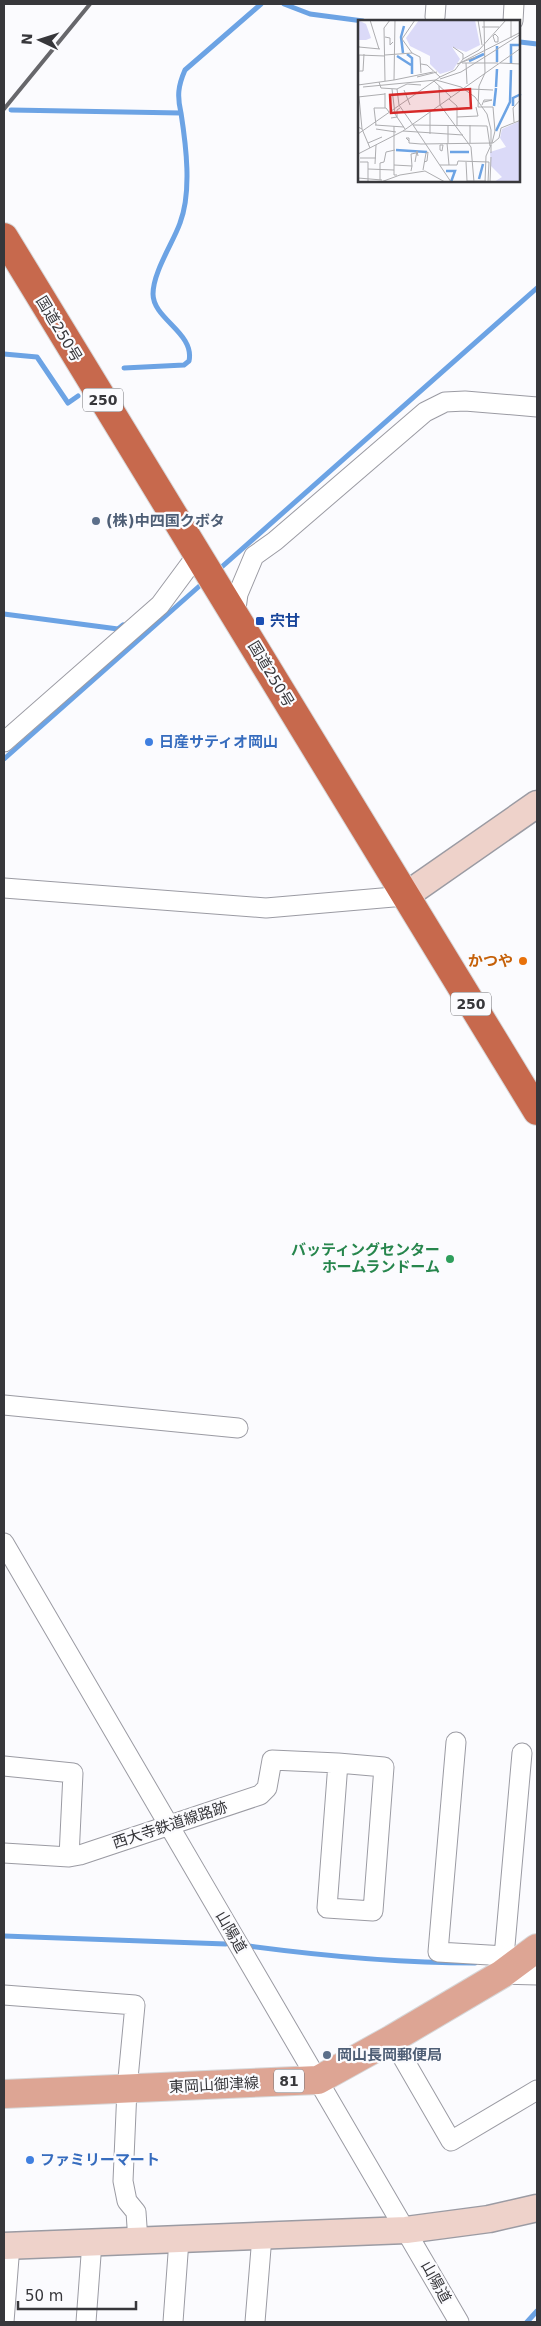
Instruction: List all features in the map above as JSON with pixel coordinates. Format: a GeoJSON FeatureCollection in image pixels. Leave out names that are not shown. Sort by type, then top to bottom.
{"type":"FeatureCollection","features":[{"type":"Feature","properties":{"kind":"highway","name":"国道250号"},"geometry":{"type":"LineString","coordinates":[[4,237],[537,1111]]}},
{"type":"Feature","properties":{"kind":"main road","name":"東岡山御津線"},"geometry":{"type":"LineString","coordinates":[[4,2094],[318,2080],[392,2039],[521,1962]]}},
{"type":"Feature","properties":{"kind":"street"},"geometry":{"type":"LineString","coordinates":[[513,20],[514,4]]}},
{"type":"Feature","properties":{"kind":"street"},"geometry":{"type":"LineString","coordinates":[[235,616],[238,594],[254,556],[275,541],[425,412],[446,402],[465,401],[537,407]]}},
{"type":"Feature","properties":{"kind":"street"},"geometry":{"type":"LineString","coordinates":[[4,742],[160,605],[200,558]]}},
{"type":"Feature","properties":{"kind":"street"},"geometry":{"type":"LineString","coordinates":[[4,888],[266,908],[405,896],[537,804]]}},
{"type":"Feature","properties":{"kind":"street"},"geometry":{"type":"LineString","coordinates":[[4,1405],[238,1428]]}},
{"type":"Feature","properties":{"kind":"street","name":"山陽道"},"geometry":{"type":"LineString","coordinates":[[4,1542],[458,2322]]}},
{"type":"Feature","properties":{"kind":"street"},"geometry":{"type":"LineString","coordinates":[[456,1742],[438,1952],[521,1962],[522,1753]]}},
{"type":"Feature","properties":{"kind":"street","name":"西大寺鉄道線路跡"},"geometry":{"type":"LineString","coordinates":[[74,1856],[260,1796],[267,1788],[272,1760],[338,1763]]}},
{"type":"Feature","properties":{"kind":"street"},"geometry":{"type":"LineString","coordinates":[[338,1763],[384,1766],[373,1911],[327,1908],[338,1763]]}},
{"type":"Feature","properties":{"kind":"street"},"geometry":{"type":"LineString","coordinates":[[4,1766],[73,1773],[74,1856],[4,1853]]}},
{"type":"Feature","properties":{"kind":"street"},"geometry":{"type":"LineString","coordinates":[[4,1995],[135,2005],[127,2090],[123,2181],[127,2201],[136,2212],[138,2241]]}},
{"type":"Feature","properties":{"kind":"street"},"geometry":{"type":"LineString","coordinates":[[392,2039],[451,2141],[537,2090]]}},
{"type":"Feature","properties":{"kind":"street"},"geometry":{"type":"LineString","coordinates":[[4,2322],[7,2246],[406,2230],[489,2219],[537,2208]]}},
{"type":"Feature","properties":{"kind":"street"},"geometry":{"type":"LineString","coordinates":[[255,2322],[262,2236]]}},
{"type":"Feature","properties":{"kind":"street"},"geometry":{"type":"LineString","coordinates":[[172,2322],[179,2240]]}},
{"type":"Feature","properties":{"kind":"street"},"geometry":{"type":"LineString","coordinates":[[86,2322],[92,2242]]}},
{"type":"Feature","properties":{"kind":"waterway"},"geometry":{"type":"LineString","coordinates":[[11,110],[181,113],[179,91],[185,70],[261,4]]}},
{"type":"Feature","properties":{"kind":"waterway"},"geometry":{"type":"LineString","coordinates":[[284,4],[310,14],[358,20]]}},
{"type":"Feature","properties":{"kind":"waterway"},"geometry":{"type":"LineString","coordinates":[[521,42],[537,44]]}},
{"type":"Feature","properties":{"kind":"waterway"},"geometry":{"type":"LineString","coordinates":[[124,368],[184,365],[189,361],[189,351],[186,342],[159,311],[153,294],[156,276],[184,211],[187,168],[181,113]]}},
{"type":"Feature","properties":{"kind":"waterway"},"geometry":{"type":"LineString","coordinates":[[216,572],[537,288]]}},
{"type":"Feature","properties":{"kind":"waterway"},"geometry":{"type":"LineString","coordinates":[[4,354],[37,357],[68,403],[78,396]]}},
{"type":"Feature","properties":{"kind":"waterway"},"geometry":{"type":"LineString","coordinates":[[4,759],[204,582]]}},
{"type":"Feature","properties":{"kind":"waterway"},"geometry":{"type":"LineString","coordinates":[[4,614],[118,629],[123,625]]}},
{"type":"Feature","properties":{"kind":"waterway"},"geometry":{"type":"LineString","coordinates":[[4,1936],[226,1944]]}},
{"type":"Feature","properties":{"kind":"waterway"},"geometry":{"type":"LineString","coordinates":[[249,1946],[361,1958],[475,1963]]}},
{"type":"Feature","properties":{"kind":"waterway"},"geometry":{"type":"LineString","coordinates":[[527,2322],[537,2311]]}},
{"type":"Feature","properties":{"kind":"railway"},"geometry":{"type":"LineString","coordinates":[[4,109],[90,4]]}},
{"type":"Feature","properties":{"kind":"place","name":"(株)中四国クボタ"},"geometry":{"type":"Point","coordinates":[96,521]}},
{"type":"Feature","properties":{"kind":"place","name":"宍甘"},"geometry":{"type":"Point","coordinates":[260,621]}},
{"type":"Feature","properties":{"kind":"place","name":"日産サティオ岡山"},"geometry":{"type":"Point","coordinates":[149,742]}},
{"type":"Feature","properties":{"kind":"place","name":"かつや"},"geometry":{"type":"Point","coordinates":[523,961]}},
{"type":"Feature","properties":{"kind":"place","name":"バッティングセンター ホームランドーム"},"geometry":{"type":"Point","coordinates":[450,1259]}},
{"type":"Feature","properties":{"kind":"place","name":"岡山長岡郵便局"},"geometry":{"type":"Point","coordinates":[327,2055]}},
{"type":"Feature","properties":{"kind":"place","name":"ファミリーマート"},"geometry":{"type":"Point","coordinates":[30,2160]}}]}
